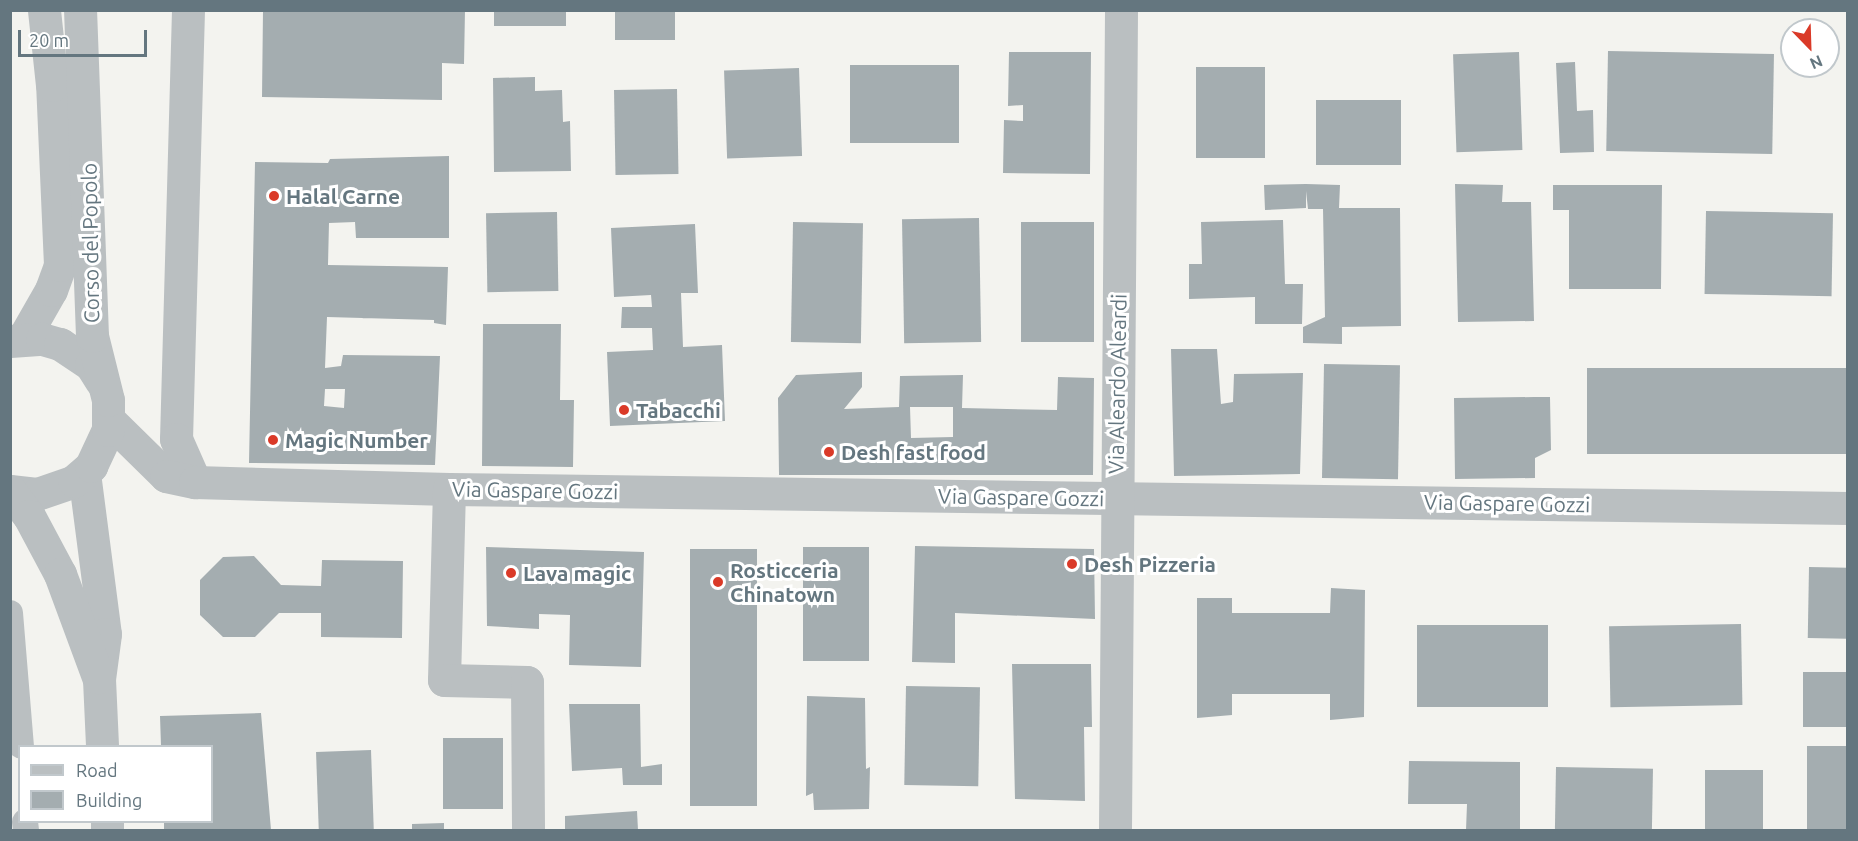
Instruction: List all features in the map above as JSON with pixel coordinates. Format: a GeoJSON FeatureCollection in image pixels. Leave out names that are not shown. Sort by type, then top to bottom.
{"type":"FeatureCollection","features":[{"type":"Feature","properties":{"kind":"street","name":"Corso del Popolo"},"geometry":{"type":"LineString","coordinates":[[44,10],[52,85],[60,265],[51,290],[17,340],[60,344],[76,352],[101,381]]}},
{"type":"Feature","properties":{"kind":"street","name":"Corso del Popolo"},"geometry":{"type":"LineString","coordinates":[[80,10],[92,336],[101,381]]}},
{"type":"Feature","properties":{"kind":"street"},"geometry":{"type":"LineString","coordinates":[[188,10],[176,439],[195,482]]}},
{"type":"Feature","properties":{"kind":"street","name":"Via Aleardo Aleardi"},"geometry":{"type":"LineString","coordinates":[[1115,831],[1120,10]]}},
{"type":"Feature","properties":{"kind":"street"},"geometry":{"type":"LineString","coordinates":[[10,491],[50,492],[84,473],[102,449],[109,420],[101,381]]}},
{"type":"Feature","properties":{"kind":"street","name":"Via Gaspare Gozzi"},"geometry":{"type":"LineString","coordinates":[[109,420],[166,476],[195,482],[449,489],[1848,508]]}},
{"type":"Feature","properties":{"kind":"street"},"geometry":{"type":"LineString","coordinates":[[84,473],[105,634],[99,679],[102,745]]}},
{"type":"Feature","properties":{"kind":"street"},"geometry":{"type":"LineString","coordinates":[[449,489],[444,680],[527,682],[528,831]]}},
{"type":"Feature","properties":{"kind":"street"},"geometry":{"type":"LineString","coordinates":[[10,491],[29,516],[60,574],[99,679]]}},
{"type":"Feature","properties":{"kind":"lane"},"geometry":{"type":"LineString","coordinates":[[10,613],[21,745]]}},
{"type":"Feature","properties":{"kind":"building"},"geometry":{"type":"Polygon","coordinates":[[[263,10],[465,10],[464,64],[442,63],[442,100],[262,97],[263,10]]]}},
{"type":"Feature","properties":{"kind":"building"},"geometry":{"type":"Polygon","coordinates":[[[494,10],[566,10],[566,26],[494,26],[494,10]]]}},
{"type":"Feature","properties":{"kind":"building"},"geometry":{"type":"Polygon","coordinates":[[[615,10],[675,10],[675,40],[615,40],[615,10]]]}},
{"type":"Feature","properties":{"kind":"building"},"geometry":{"type":"Polygon","coordinates":[[[1608,51],[1774,54],[1772,154],[1606,151],[1608,51]]]}},
{"type":"Feature","properties":{"kind":"building"},"geometry":{"type":"Polygon","coordinates":[[[1009,52],[1091,52],[1090,174],[1003,173],[1004,120],[1023,121],[1023,105],[1008,106],[1009,52]]]}},
{"type":"Feature","properties":{"kind":"building"},"geometry":{"type":"Polygon","coordinates":[[[1519,52],[1522,150],[1456,152],[1453,54],[1519,52]]]}},
{"type":"Feature","properties":{"kind":"building"},"geometry":{"type":"Polygon","coordinates":[[[1575,62],[1577,111],[1593,110],[1594,152],[1560,153],[1556,63],[1575,62]]]}},
{"type":"Feature","properties":{"kind":"building"},"geometry":{"type":"Polygon","coordinates":[[[850,65],[959,65],[959,143],[850,143],[850,65]]]}},
{"type":"Feature","properties":{"kind":"building"},"geometry":{"type":"Polygon","coordinates":[[[1196,67],[1265,67],[1265,158],[1196,158],[1196,67]]]}},
{"type":"Feature","properties":{"kind":"building"},"geometry":{"type":"Polygon","coordinates":[[[799,68],[802,156],[727,159],[724,71],[799,68]]]}},
{"type":"Feature","properties":{"kind":"building"},"geometry":{"type":"Polygon","coordinates":[[[535,77],[535,91],[562,90],[563,122],[570,121],[571,171],[494,172],[493,78],[535,77]]]}},
{"type":"Feature","properties":{"kind":"building"},"geometry":{"type":"Polygon","coordinates":[[[677,89],[678,174],[615,175],[614,90],[677,89]]]}},
{"type":"Feature","properties":{"kind":"building"},"geometry":{"type":"Polygon","coordinates":[[[1316,100],[1401,100],[1401,165],[1316,165],[1316,100]]]}},
{"type":"Feature","properties":{"kind":"building"},"geometry":{"type":"Polygon","coordinates":[[[449,156],[449,238],[356,238],[355,222],[329,223],[328,265],[448,267],[446,325],[434,323],[434,320],[327,317],[325,368],[341,366],[343,355],[440,356],[435,465],[249,463],[255,162],[328,163],[330,159],[449,156]],[[325,389],[324,406],[344,408],[345,389],[325,389]]]}},
{"type":"Feature","properties":{"kind":"building"},"geometry":{"type":"Polygon","coordinates":[[[1455,184],[1503,185],[1502,202],[1531,202],[1534,321],[1458,322],[1455,184]]]}},
{"type":"Feature","properties":{"kind":"building"},"geometry":{"type":"Polygon","coordinates":[[[1264,185],[1340,185],[1339,208],[1400,208],[1401,326],[1342,327],[1342,344],[1303,343],[1303,327],[1325,317],[1323,209],[1308,209],[1306,191],[1306,208],[1265,210],[1264,185]]]}},
{"type":"Feature","properties":{"kind":"building"},"geometry":{"type":"Polygon","coordinates":[[[1553,185],[1662,185],[1661,289],[1569,289],[1569,210],[1553,210],[1553,185]]]}},
{"type":"Feature","properties":{"kind":"building"},"geometry":{"type":"Polygon","coordinates":[[[1706,211],[1833,213],[1832,296],[1705,294],[1706,211]]]}},
{"type":"Feature","properties":{"kind":"building"},"geometry":{"type":"Polygon","coordinates":[[[557,212],[558,291],[487,292],[486,213],[557,212]]]}},
{"type":"Feature","properties":{"kind":"building"},"geometry":{"type":"Polygon","coordinates":[[[979,218],[981,342],[904,343],[902,219],[979,218]]]}},
{"type":"Feature","properties":{"kind":"building"},"geometry":{"type":"Polygon","coordinates":[[[1283,220],[1285,284],[1303,284],[1302,324],[1255,324],[1255,297],[1189,299],[1189,264],[1202,264],[1201,222],[1283,220]]]}},
{"type":"Feature","properties":{"kind":"building"},"geometry":{"type":"Polygon","coordinates":[[[793,222],[863,223],[861,343],[791,342],[793,222]]]}},
{"type":"Feature","properties":{"kind":"building"},"geometry":{"type":"Polygon","coordinates":[[[1021,222],[1094,222],[1094,342],[1021,342],[1021,222]]]}},
{"type":"Feature","properties":{"kind":"building"},"geometry":{"type":"Polygon","coordinates":[[[695,224],[698,293],[681,293],[683,347],[722,345],[725,421],[610,426],[607,352],[653,350],[652,328],[621,328],[622,307],[652,307],[651,295],[614,297],[611,228],[695,224]]]}},
{"type":"Feature","properties":{"kind":"building"},"geometry":{"type":"Polygon","coordinates":[[[483,324],[561,324],[560,400],[574,400],[573,467],[482,466],[483,324]]]}},
{"type":"Feature","properties":{"kind":"building"},"geometry":{"type":"Polygon","coordinates":[[[1171,349],[1217,349],[1221,404],[1233,402],[1234,374],[1303,373],[1300,474],[1174,476],[1171,349]]]}},
{"type":"Feature","properties":{"kind":"building"},"geometry":{"type":"Polygon","coordinates":[[[1324,364],[1400,365],[1398,479],[1322,478],[1324,364]]]}},
{"type":"Feature","properties":{"kind":"building"},"geometry":{"type":"Polygon","coordinates":[[[1587,368],[1848,368],[1848,454],[1587,454],[1587,368]]]}},
{"type":"Feature","properties":{"kind":"building"},"geometry":{"type":"Polygon","coordinates":[[[862,372],[862,387],[844,409],[899,407],[900,376],[963,375],[962,408],[1057,410],[1058,377],[1094,378],[1093,475],[779,475],[778,398],[796,375],[862,372]],[[910,407],[911,438],[953,437],[953,407],[910,407]]]}},
{"type":"Feature","properties":{"kind":"building"},"geometry":{"type":"Polygon","coordinates":[[[1550,397],[1551,450],[1535,458],[1535,478],[1455,479],[1454,398],[1550,397]]]}},
{"type":"Feature","properties":{"kind":"building"},"geometry":{"type":"Polygon","coordinates":[[[915,546],[1094,549],[1095,619],[955,613],[955,663],[912,662],[915,546]]]}},
{"type":"Feature","properties":{"kind":"building"},"geometry":{"type":"Polygon","coordinates":[[[486,547],[644,552],[641,667],[569,665],[570,615],[539,614],[539,629],[487,626],[486,547]]]}},
{"type":"Feature","properties":{"kind":"building"},"geometry":{"type":"Polygon","coordinates":[[[803,547],[869,547],[869,661],[803,661],[803,547]]]}},
{"type":"Feature","properties":{"kind":"building"},"geometry":{"type":"Polygon","coordinates":[[[690,549],[757,549],[757,806],[690,806],[690,549]]]}},
{"type":"Feature","properties":{"kind":"building"},"geometry":{"type":"Polygon","coordinates":[[[254,556],[281,585],[321,586],[322,560],[403,561],[402,638],[321,637],[321,613],[279,613],[255,637],[223,637],[200,615],[200,580],[223,557],[254,556]]]}},
{"type":"Feature","properties":{"kind":"building"},"geometry":{"type":"Polygon","coordinates":[[[1809,567],[1848,568],[1847,639],[1808,638],[1809,567]]]}},
{"type":"Feature","properties":{"kind":"building"},"geometry":{"type":"Polygon","coordinates":[[[1331,588],[1365,590],[1364,717],[1330,720],[1330,694],[1232,694],[1232,715],[1197,718],[1197,598],[1232,598],[1232,613],[1330,613],[1331,588]]]}},
{"type":"Feature","properties":{"kind":"building"},"geometry":{"type":"Polygon","coordinates":[[[1741,624],[1742,705],[1610,707],[1609,626],[1741,624]]]}},
{"type":"Feature","properties":{"kind":"building"},"geometry":{"type":"Polygon","coordinates":[[[1417,625],[1548,625],[1548,707],[1417,707],[1417,625]]]}},
{"type":"Feature","properties":{"kind":"building"},"geometry":{"type":"Polygon","coordinates":[[[1012,664],[1091,664],[1092,727],[1084,727],[1085,801],[1015,799],[1012,664]]]}},
{"type":"Feature","properties":{"kind":"building"},"geometry":{"type":"Polygon","coordinates":[[[1803,672],[1848,672],[1848,727],[1803,727],[1803,672]]]}},
{"type":"Feature","properties":{"kind":"building"},"geometry":{"type":"Polygon","coordinates":[[[906,686],[980,687],[978,786],[904,785],[906,686]]]}},
{"type":"Feature","properties":{"kind":"building"},"geometry":{"type":"Polygon","coordinates":[[[807,696],[865,698],[866,769],[870,767],[869,809],[814,810],[813,793],[806,796],[807,696]]]}},
{"type":"Feature","properties":{"kind":"building"},"geometry":{"type":"Polygon","coordinates":[[[569,704],[640,704],[641,767],[662,764],[662,785],[623,785],[622,768],[572,771],[569,704]]]}},
{"type":"Feature","properties":{"kind":"building"},"geometry":{"type":"Polygon","coordinates":[[[261,713],[271,830],[164,830],[164,823],[213,823],[213,745],[161,745],[160,716],[261,713]]]}},
{"type":"Feature","properties":{"kind":"building"},"geometry":{"type":"Polygon","coordinates":[[[443,738],[503,738],[503,809],[443,809],[443,738]]]}},
{"type":"Feature","properties":{"kind":"building"},"geometry":{"type":"Polygon","coordinates":[[[1807,746],[1848,746],[1848,830],[1807,830],[1807,746]]]}},
{"type":"Feature","properties":{"kind":"building"},"geometry":{"type":"Polygon","coordinates":[[[371,750],[374,830],[319,830],[316,752],[371,750]]]}},
{"type":"Feature","properties":{"kind":"building"},"geometry":{"type":"Polygon","coordinates":[[[1409,761],[1520,762],[1520,830],[1466,830],[1467,804],[1408,804],[1409,761]]]}},
{"type":"Feature","properties":{"kind":"building"},"geometry":{"type":"Polygon","coordinates":[[[1556,767],[1653,769],[1652,830],[1555,830],[1556,767]]]}},
{"type":"Feature","properties":{"kind":"building"},"geometry":{"type":"Polygon","coordinates":[[[1705,770],[1763,770],[1763,830],[1705,830],[1705,770]]]}},
{"type":"Feature","properties":{"kind":"building"},"geometry":{"type":"Polygon","coordinates":[[[637,811],[638,830],[565,830],[565,816],[637,811]]]}},
{"type":"Feature","properties":{"kind":"building"},"geometry":{"type":"Polygon","coordinates":[[[444,823],[444,830],[412,830],[412,824],[444,823]]]}},
{"type":"Feature","properties":{"kind":"place","name":"Halal Carne"},"geometry":{"type":"Point","coordinates":[274,196]}},
{"type":"Feature","properties":{"kind":"place","name":"Tabacchi"},"geometry":{"type":"Point","coordinates":[624,410]}},
{"type":"Feature","properties":{"kind":"place","name":"Magic Number"},"geometry":{"type":"Point","coordinates":[273,440]}},
{"type":"Feature","properties":{"kind":"place","name":"Desh fast food"},"geometry":{"type":"Point","coordinates":[829,452]}},
{"type":"Feature","properties":{"kind":"place","name":"Desh Pizzeria"},"geometry":{"type":"Point","coordinates":[1072,564]}},
{"type":"Feature","properties":{"kind":"place","name":"Lava magic"},"geometry":{"type":"Point","coordinates":[511,573]}},
{"type":"Feature","properties":{"kind":"place","name":"Rosticceria Chinatown"},"geometry":{"type":"Point","coordinates":[718,582]}}]}
